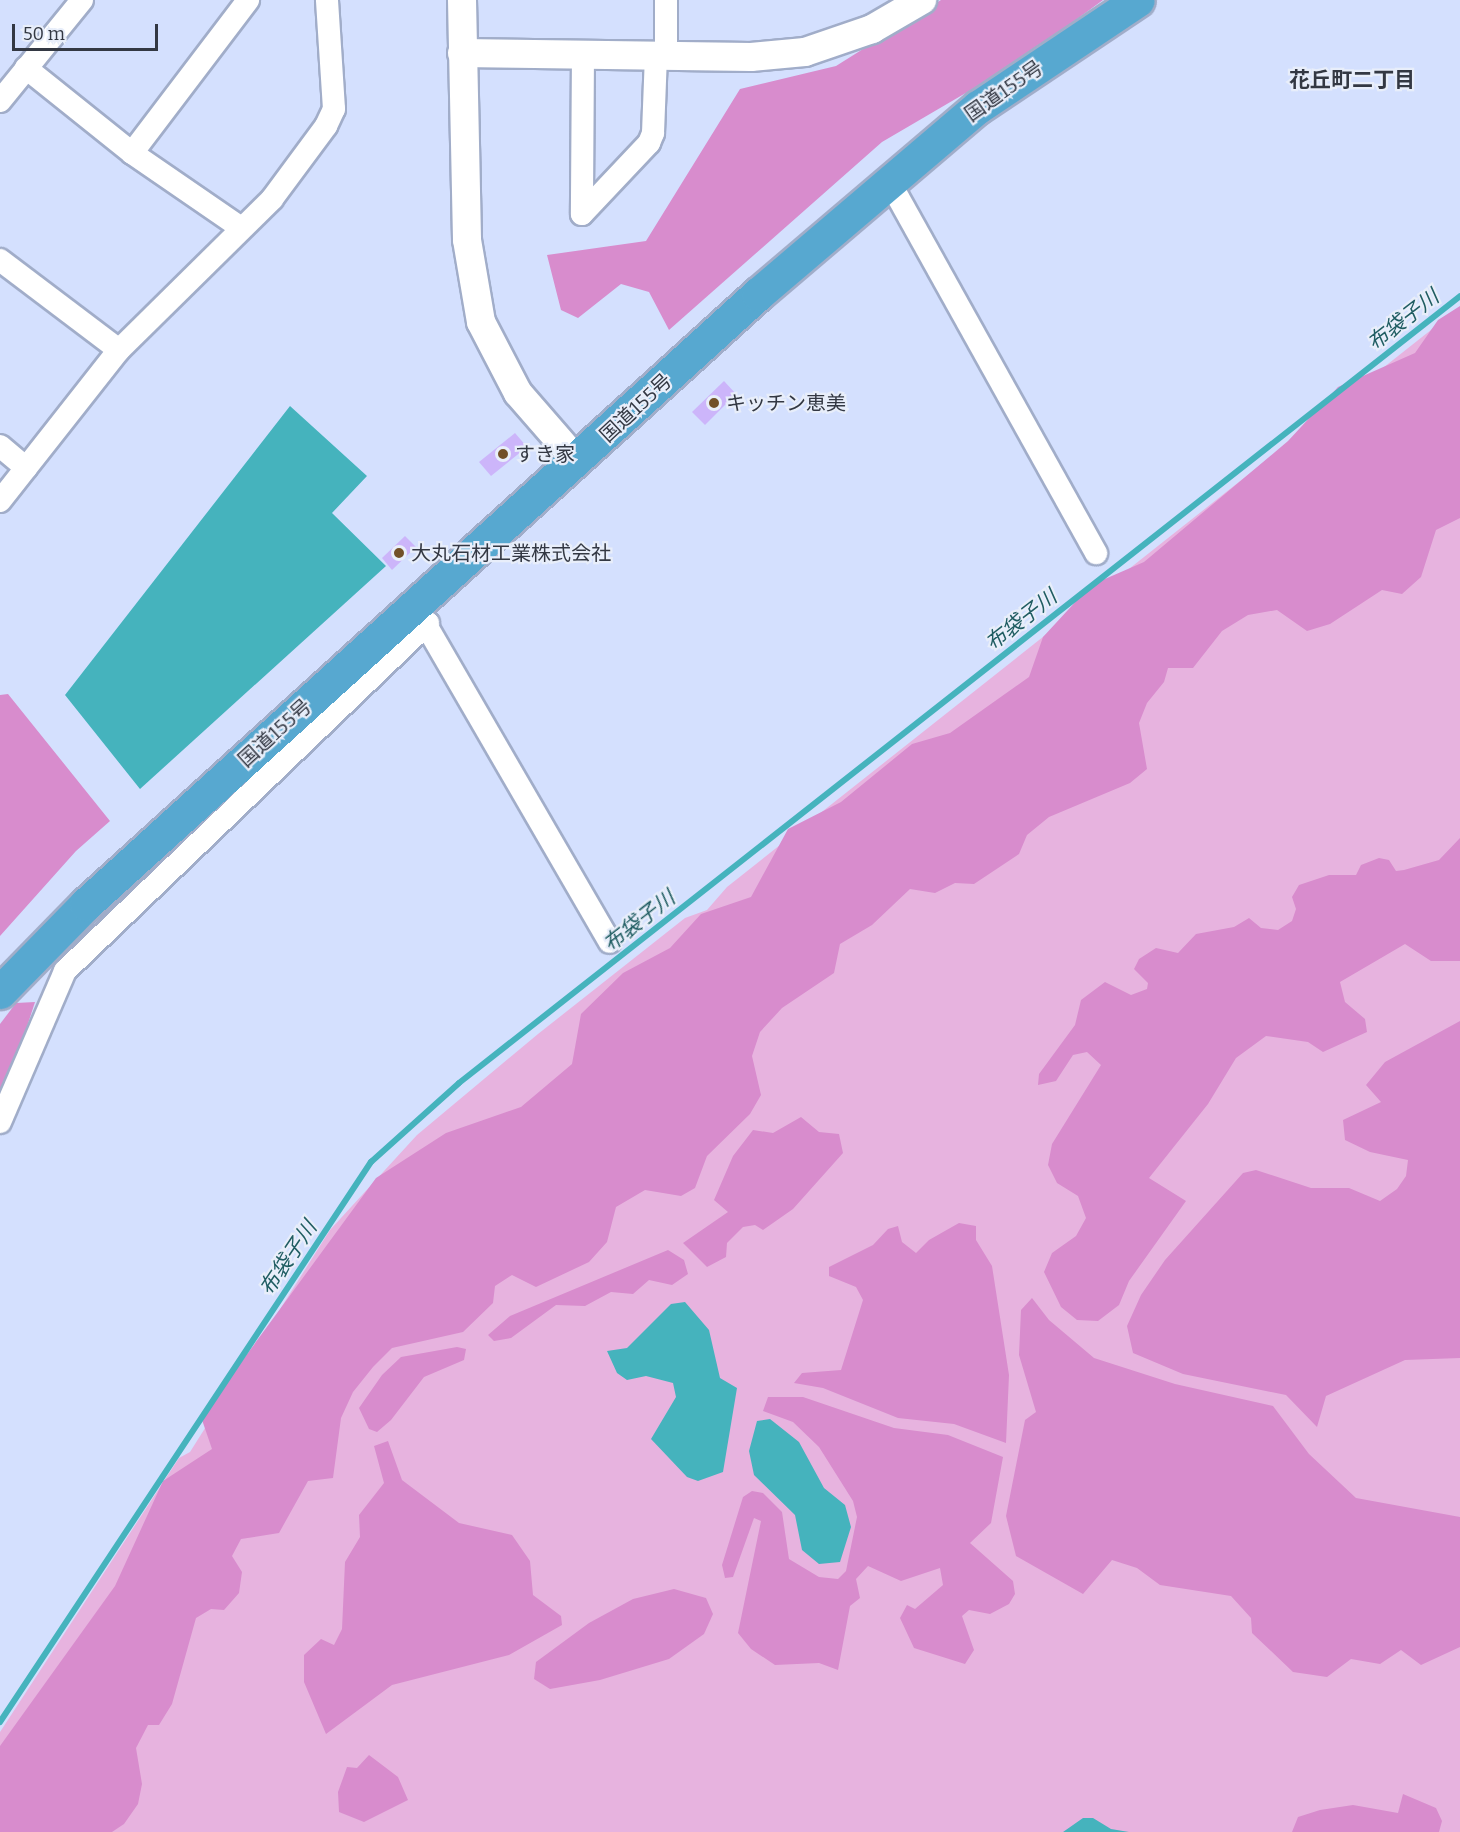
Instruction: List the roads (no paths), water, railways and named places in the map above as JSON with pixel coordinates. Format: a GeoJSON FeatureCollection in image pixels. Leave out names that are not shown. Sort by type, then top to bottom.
{"type":"FeatureCollection","features":[{"type":"Feature","properties":{"kind":"highway","name":"国道155号"},"geometry":{"type":"LineString","coordinates":[[0,992],[86,904],[421,615],[578,462],[758,294],[978,107],[1138,0]]}},
{"type":"Feature","properties":{"kind":"street"},"geometry":{"type":"LineString","coordinates":[[0,101],[82,0]]}},
{"type":"Feature","properties":{"kind":"street"},"geometry":{"type":"LineString","coordinates":[[132,153],[248,0]]}},
{"type":"Feature","properties":{"kind":"street"},"geometry":{"type":"LineString","coordinates":[[0,501],[119,350],[283,186],[332,118],[327,0]]}},
{"type":"Feature","properties":{"kind":"street"},"geometry":{"type":"LineString","coordinates":[[462,0],[467,240],[482,322],[518,393],[578,462]]}},
{"type":"Feature","properties":{"kind":"street"},"geometry":{"type":"LineString","coordinates":[[584,53],[582,214],[649,143],[654,133],[666,0]]}},
{"type":"Feature","properties":{"kind":"street"},"geometry":{"type":"LineString","coordinates":[[462,53],[751,57],[805,52],[872,29],[922,0]]}},
{"type":"Feature","properties":{"kind":"street"},"geometry":{"type":"LineString","coordinates":[[26,68],[132,153],[241,228]]}},
{"type":"Feature","properties":{"kind":"street"},"geometry":{"type":"LineString","coordinates":[[889,181],[1096,553]]}},
{"type":"Feature","properties":{"kind":"street"},"geometry":{"type":"LineString","coordinates":[[0,260],[119,350]]}},
{"type":"Feature","properties":{"kind":"street"},"geometry":{"type":"LineString","coordinates":[[0,446],[26,468]]}},
{"type":"Feature","properties":{"kind":"street"},"geometry":{"type":"LineString","coordinates":[[0,1122],[65,971],[421,615],[610,942]]}},
{"type":"Feature","properties":{"kind":"waterway","name":"布袋子川"},"geometry":{"type":"LineString","coordinates":[[0,1722],[371,1162],[459,1083],[1460,296]]}},
{"type":"Feature","properties":{"kind":"place","name":"キッチン恵美"},"geometry":{"type":"Point","coordinates":[714,403]}},
{"type":"Feature","properties":{"kind":"place","name":"すき家"},"geometry":{"type":"Point","coordinates":[503,454]}},
{"type":"Feature","properties":{"kind":"place","name":"大丸石材工業株式会社"},"geometry":{"type":"Point","coordinates":[399,553]}},
{"type":"Feature","properties":{"kind":"district","name":"花丘町二丁目"},"geometry":{"type":"Point","coordinates":[1352,80]}}]}
